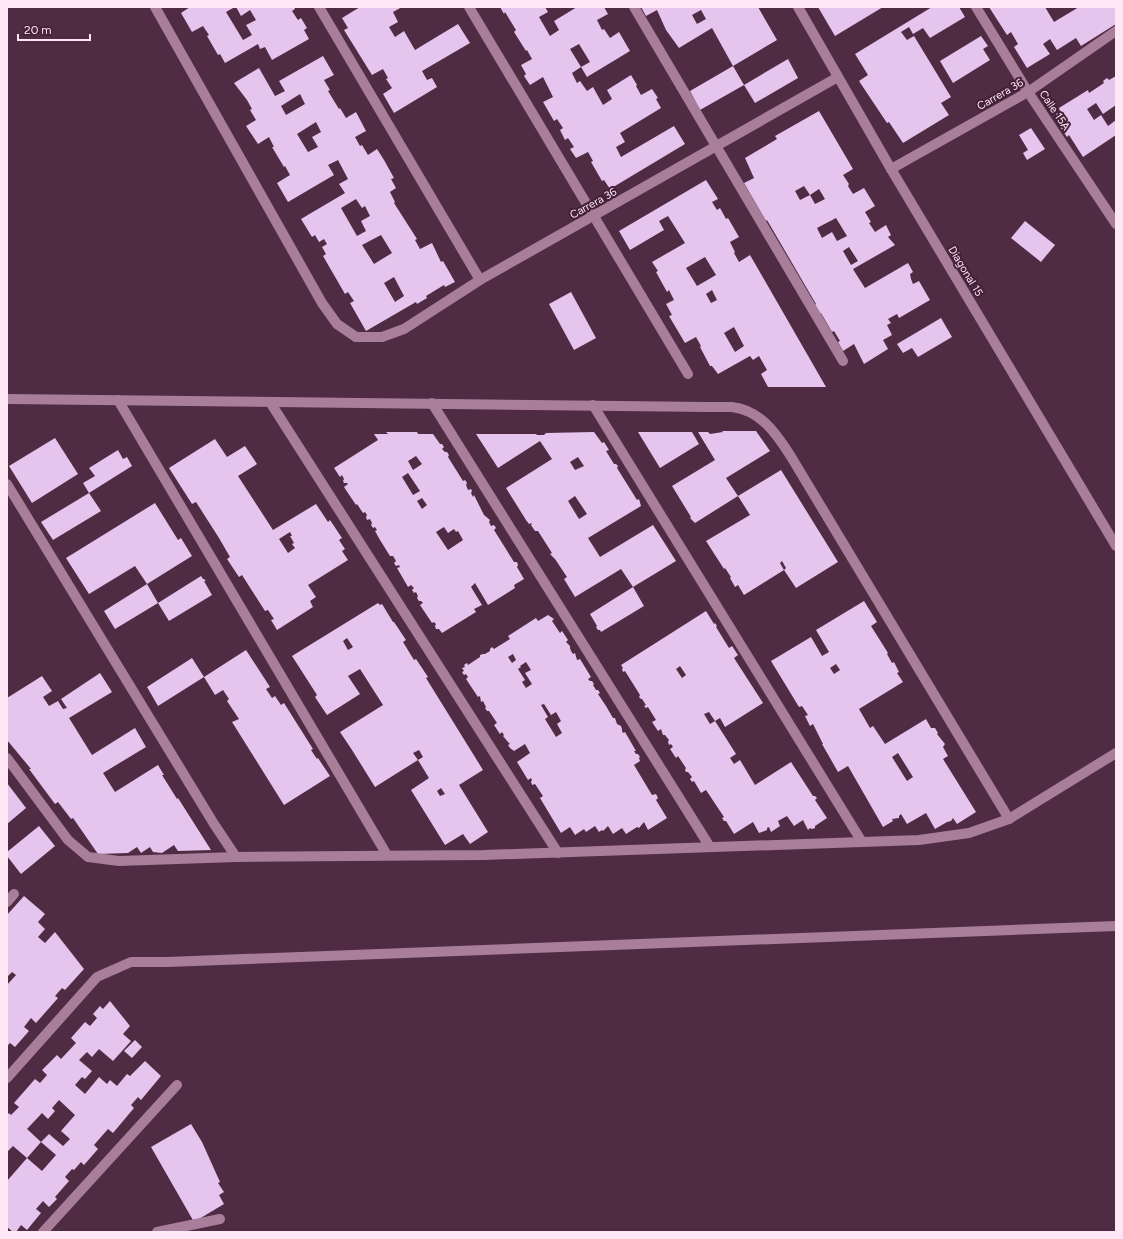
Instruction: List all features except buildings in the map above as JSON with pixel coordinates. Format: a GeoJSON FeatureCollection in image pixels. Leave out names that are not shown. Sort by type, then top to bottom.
{"type":"FeatureCollection","features":[{"type":"Feature","properties":{"kind":"street","name":"Carrera 36"},"geometry":{"type":"LineString","coordinates":[[155,7],[322,303],[337,324],[356,337],[382,337],[404,329],[480,280],[838,77]]}},
{"type":"Feature","properties":{"kind":"street"},"geometry":{"type":"LineString","coordinates":[[319,7],[480,280]]}},
{"type":"Feature","properties":{"kind":"street"},"geometry":{"type":"LineString","coordinates":[[469,7],[688,374]]}},
{"type":"Feature","properties":{"kind":"street"},"geometry":{"type":"LineString","coordinates":[[634,7],[843,361]]}},
{"type":"Feature","properties":{"kind":"street","name":"Diagonal 15"},"geometry":{"type":"LineString","coordinates":[[798,7],[891,169],[1116,546]]}},
{"type":"Feature","properties":{"kind":"street","name":"Calle 15A"},"geometry":{"type":"LineString","coordinates":[[976,7],[1028,92],[1116,224]]}},
{"type":"Feature","properties":{"kind":"street","name":"Carrera 36"},"geometry":{"type":"LineString","coordinates":[[891,169],[1028,92],[1116,31]]}},
{"type":"Feature","properties":{"kind":"street"},"geometry":{"type":"LineString","coordinates":[[7,399],[734,408],[756,415],[776,433],[1009,819]]}},
{"type":"Feature","properties":{"kind":"street"},"geometry":{"type":"LineString","coordinates":[[118,400],[387,855]]}},
{"type":"Feature","properties":{"kind":"street"},"geometry":{"type":"LineString","coordinates":[[270,402],[558,853]]}},
{"type":"Feature","properties":{"kind":"street"},"geometry":{"type":"LineString","coordinates":[[432,404],[710,848]]}},
{"type":"Feature","properties":{"kind":"street"},"geometry":{"type":"LineString","coordinates":[[593,406],[862,842]]}},
{"type":"Feature","properties":{"kind":"street"},"geometry":{"type":"LineString","coordinates":[[7,484],[214,824],[236,857]]}},
{"type":"Feature","properties":{"kind":"street"},"geometry":{"type":"LineString","coordinates":[[7,758],[68,840],[88,857],[119,861],[236,857],[558,853],[919,840],[969,833],[1009,819],[1116,753]]}},
{"type":"Feature","properties":{"kind":"street"},"geometry":{"type":"LineString","coordinates":[[7,1078],[97,977],[130,962],[167,962],[1116,926]]}},
{"type":"Feature","properties":{"kind":"street"},"geometry":{"type":"LineString","coordinates":[[43,1232],[177,1085]]}},
{"type":"Feature","properties":{"kind":"street"},"geometry":{"type":"LineString","coordinates":[[157,1232],[220,1219]]}}]}
